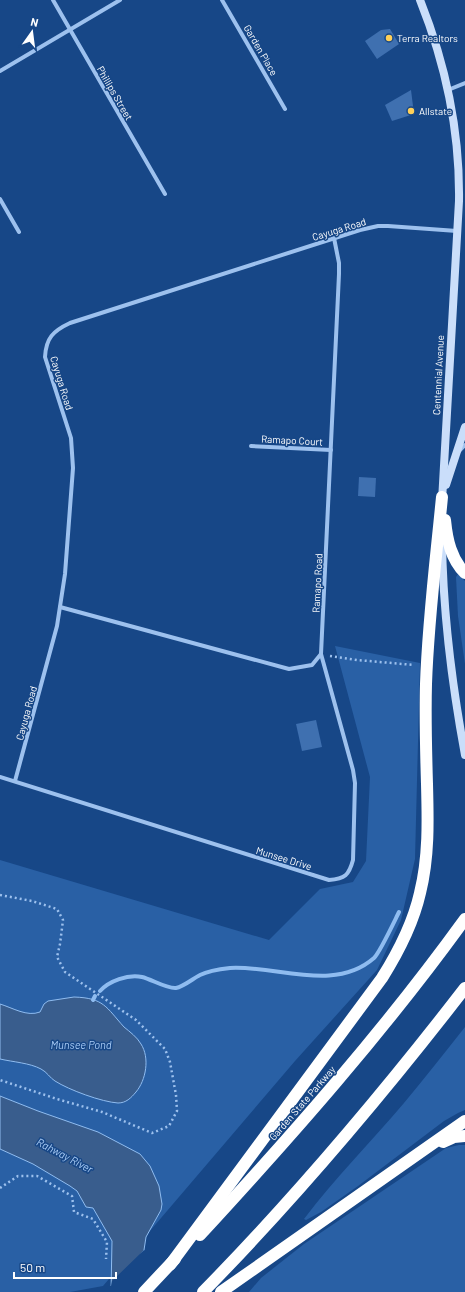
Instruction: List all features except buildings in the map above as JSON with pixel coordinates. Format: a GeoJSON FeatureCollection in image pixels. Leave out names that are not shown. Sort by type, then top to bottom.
{"type":"FeatureCollection","features":[{"type":"Feature","properties":{"kind":"highway"},"geometry":{"type":"LineString","coordinates":[[442,497],[449,546],[453,557],[465,573]]}},
{"type":"Feature","properties":{"kind":"highway"},"geometry":{"type":"LineString","coordinates":[[170,1265],[376,988],[400,950],[411,924],[420,894],[427,850],[427,666],[442,497]]}},
{"type":"Feature","properties":{"kind":"highway","name":"Garden State Parkway"},"geometry":{"type":"LineString","coordinates":[[144,1292],[198,1237],[298,1128],[367,1046],[465,919]]}},
{"type":"Feature","properties":{"kind":"highway"},"geometry":{"type":"LineString","coordinates":[[203,1292],[259,1234],[330,1154],[465,988]]}},
{"type":"Feature","properties":{"kind":"highway"},"geometry":{"type":"LineString","coordinates":[[221,1292],[465,1121]]}},
{"type":"Feature","properties":{"kind":"highway"},"geometry":{"type":"LineString","coordinates":[[410,1160],[446,1140],[454,1137],[465,1136]]}},
{"type":"Feature","properties":{"kind":"main road","name":"Centennial Avenue"},"geometry":{"type":"LineString","coordinates":[[420,0],[438,48],[448,90],[459,170],[461,232],[442,497],[443,572],[447,622],[465,756]]}},
{"type":"Feature","properties":{"kind":"main road"},"geometry":{"type":"LineString","coordinates":[[442,497],[465,428]]}},
{"type":"Feature","properties":{"kind":"street","name":"Phillips Street"},"geometry":{"type":"LineString","coordinates":[[53,0],[165,194]]}},
{"type":"Feature","properties":{"kind":"street"},"geometry":{"type":"LineString","coordinates":[[0,71],[120,0]]}},
{"type":"Feature","properties":{"kind":"street","name":"Garden Place"},"geometry":{"type":"LineString","coordinates":[[222,0],[285,109]]}},
{"type":"Feature","properties":{"kind":"street"},"geometry":{"type":"LineString","coordinates":[[448,90],[465,83]]}},
{"type":"Feature","properties":{"kind":"street"},"geometry":{"type":"LineString","coordinates":[[0,199],[19,232]]}},
{"type":"Feature","properties":{"kind":"street","name":"Cayuga Road"},"geometry":{"type":"LineString","coordinates":[[15,781],[57,626],[65,574],[73,468],[71,438],[45,357],[45,347],[50,337],[59,328],[70,323],[360,230],[378,226],[461,232]]}},
{"type":"Feature","properties":{"kind":"street","name":"Ramapo Road"},"geometry":{"type":"LineString","coordinates":[[321,654],[339,274],[339,262],[334,238]]}},
{"type":"Feature","properties":{"kind":"street"},"geometry":{"type":"LineString","coordinates":[[456,454],[465,445]]}},
{"type":"Feature","properties":{"kind":"street","name":"Ramapo Court"},"geometry":{"type":"LineString","coordinates":[[252,446],[331,450]]}},
{"type":"Feature","properties":{"kind":"street"},"geometry":{"type":"LineString","coordinates":[[60,607],[289,669],[312,665],[321,654]]}},
{"type":"Feature","properties":{"kind":"street","name":"Munsee Drive"},"geometry":{"type":"LineString","coordinates":[[0,777],[329,880],[343,878],[351,868],[353,860],[355,783],[353,770],[321,654]]}},
{"type":"Feature","properties":{"kind":"path"},"geometry":{"type":"LineString","coordinates":[[321,654],[357,660],[413,665]]}},
{"type":"Feature","properties":{"kind":"path"},"geometry":{"type":"LineString","coordinates":[[0,895],[32,901],[57,909],[63,920],[57,957],[65,972],[136,1020],[165,1049],[170,1062],[176,1095],[177,1111],[169,1126],[152,1133],[102,1112],[0,1080]]}},
{"type":"Feature","properties":{"kind":"path"},"geometry":{"type":"LineString","coordinates":[[0,1188],[18,1176],[37,1176],[72,1196],[74,1212],[93,1219],[106,1242],[106,1259]]}},
{"type":"Feature","properties":{"kind":"shaded area"},"geometry":{"type":"Polygon","coordinates":[[[458,574],[465,581],[465,664],[458,616],[456,577],[458,574]]]}},
{"type":"Feature","properties":{"kind":"shaded area"},"geometry":{"type":"Polygon","coordinates":[[[335,646],[420,663],[415,859],[401,920],[377,970],[295,1061],[103,1286],[70,1292],[0,1292],[0,860],[269,940],[320,889],[353,882],[366,861],[370,777],[335,646]]]}},
{"type":"Feature","properties":{"kind":"shaded area"},"geometry":{"type":"Polygon","coordinates":[[[465,1027],[465,1110],[444,1121],[321,1212],[306,1220],[304,1219],[404,1103],[465,1027]]]}},
{"type":"Feature","properties":{"kind":"shaded area"},"geometry":{"type":"Polygon","coordinates":[[[465,1145],[465,1292],[249,1292],[261,1278],[304,1244],[446,1148],[465,1145]]]}},
{"type":"Feature","properties":{"kind":"water","name":"Munsee Pond"},"geometry":{"type":"Polygon","coordinates":[[[74,997],[92,999],[104,1005],[135,1037],[144,1050],[146,1069],[142,1081],[136,1092],[126,1101],[121,1103],[111,1102],[86,1095],[53,1080],[43,1070],[37,1067],[0,1059],[0,1004],[25,1013],[35,1013],[40,1012],[44,1004],[48,1001],[74,997]]]}},
{"type":"Feature","properties":{"kind":"water","name":"Rahway River"},"geometry":{"type":"Polygon","coordinates":[[[0,1096],[98,1132],[140,1154],[150,1166],[159,1186],[162,1204],[161,1210],[146,1237],[144,1250],[111,1292],[112,1241],[93,1208],[86,1207],[77,1191],[70,1186],[33,1164],[0,1149],[0,1096]]]}},
{"type":"Feature","properties":{"kind":"pier"},"geometry":{"type":"Polygon","coordinates":[[[144,1250],[144,1284],[146,1292],[109,1292],[109,1286],[111,1286],[112,1281],[144,1250]]]}},
{"type":"Feature","properties":{"kind":"waterway"},"geometry":{"type":"LineString","coordinates":[[100,991],[114,981],[125,977],[137,976],[168,987],[176,988],[203,974],[215,970],[230,968],[248,968],[323,976],[341,974],[358,968],[377,955],[399,912]]}},
{"type":"Feature","properties":{"kind":"waterway"},"geometry":{"type":"LineString","coordinates":[[93,1000],[95,996]]}},
{"type":"Feature","properties":{"kind":"place","name":"Terra Realtors"},"geometry":{"type":"Point","coordinates":[389,38]}},
{"type":"Feature","properties":{"kind":"place","name":"Allstate"},"geometry":{"type":"Point","coordinates":[411,111]}}]}
